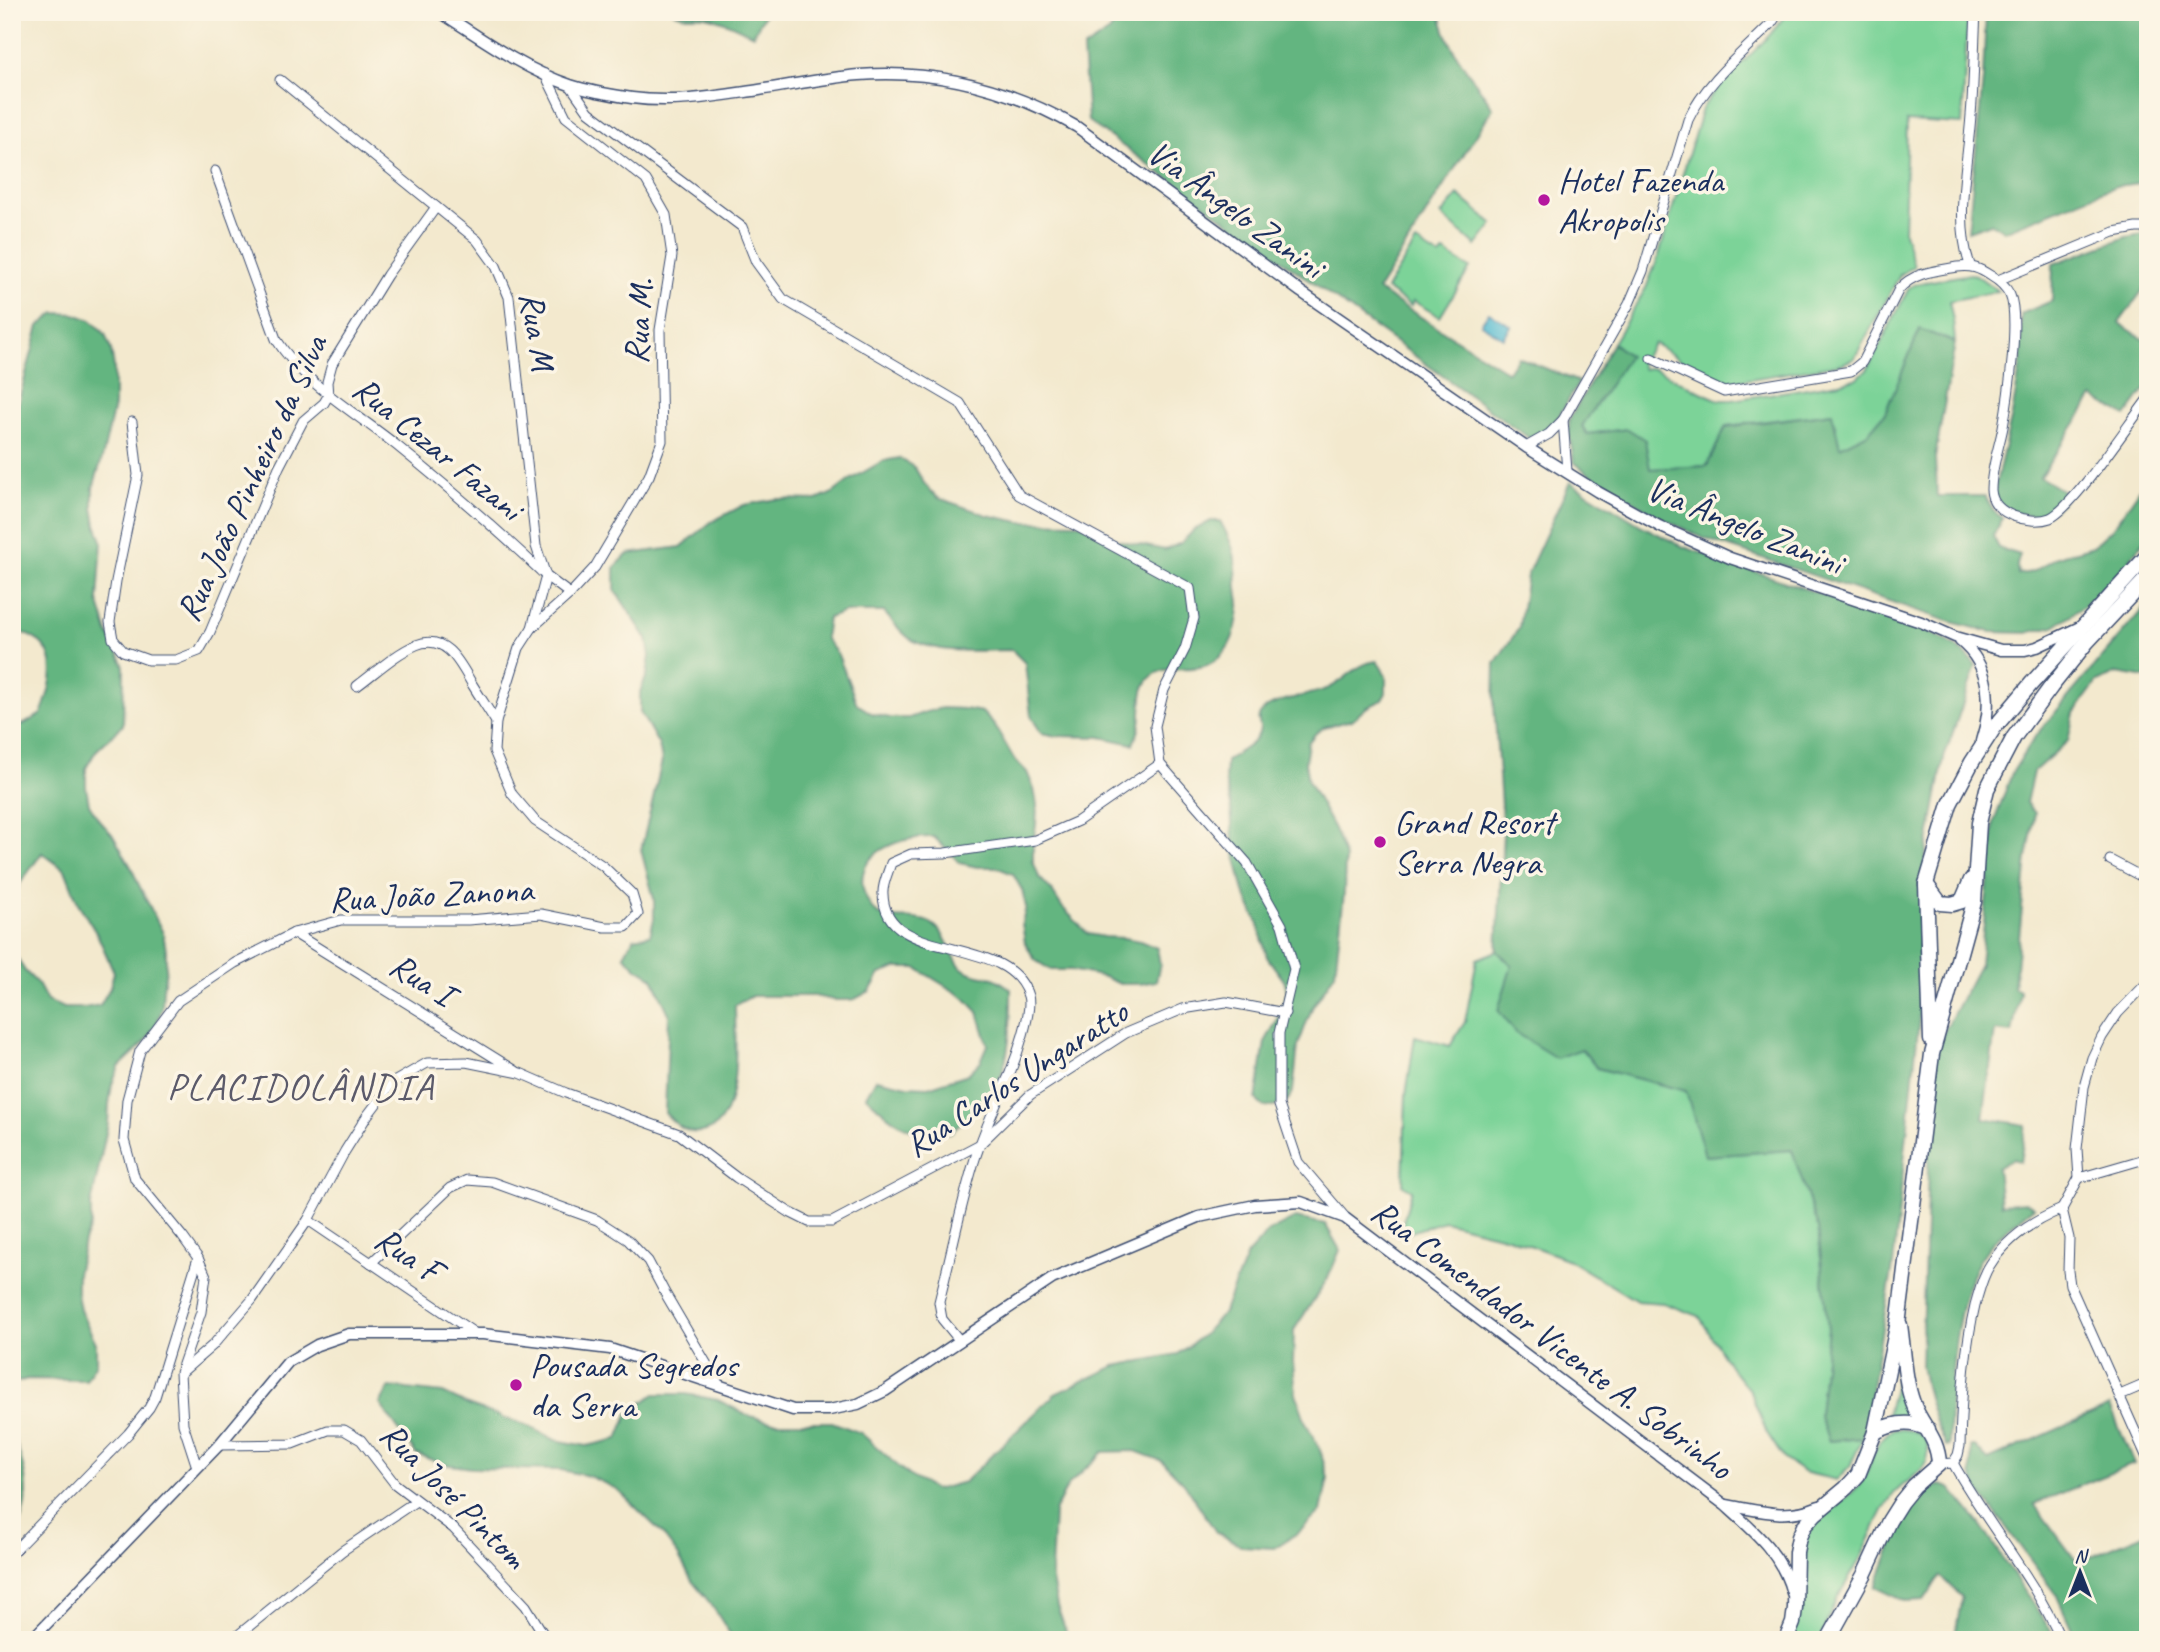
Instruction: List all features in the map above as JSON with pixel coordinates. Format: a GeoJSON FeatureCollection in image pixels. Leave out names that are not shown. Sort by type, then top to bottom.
{"type":"FeatureCollection","features":[{"type":"Feature","properties":{"kind":"main road"},"geometry":{"type":"LineString","coordinates":[[1932,1054],[1926,884],[1950,804],[1994,728],[2148,555]]}},
{"type":"Feature","properties":{"kind":"main road"},"geometry":{"type":"LineString","coordinates":[[1786,1640],[1793,1623],[1796,1552],[1804,1526],[1858,1475],[1875,1432],[1899,1317],[1932,1054],[1969,923],[1979,823],[1987,789],[2014,737],[2087,642],[2148,577]]}},
{"type":"Feature","properties":{"kind":"main road"},"geometry":{"type":"LineString","coordinates":[[1926,884],[1940,902],[1952,904],[1962,901],[1974,872]]}},
{"type":"Feature","properties":{"kind":"main road"},"geometry":{"type":"LineString","coordinates":[[1828,1640],[1900,1502],[1913,1486],[1946,1463],[1913,1405],[1899,1317]]}},
{"type":"Feature","properties":{"kind":"main road"},"geometry":{"type":"LineString","coordinates":[[1875,1432],[1890,1425],[1904,1423],[1918,1424],[1928,1429]]}},
{"type":"Feature","properties":{"kind":"street","name":"Via Ângelo Zanini"},"geometry":{"type":"LineString","coordinates":[[440,12],[515,59],[545,74],[570,85],[633,99],[694,100],[857,75],[892,74],[962,80],[1020,98],[1077,127],[1301,292],[1526,447],[1598,492],[1692,542],[1737,560],[1921,622],[1955,637],[2001,650],[2037,647],[2085,625]]}},
{"type":"Feature","properties":{"kind":"street"},"geometry":{"type":"LineString","coordinates":[[1526,447],[1549,434],[1563,420],[1629,304],[1643,271],[1688,120],[1696,104],[1779,12]]}},
{"type":"Feature","properties":{"kind":"street"},"geometry":{"type":"LineString","coordinates":[[1970,265],[1964,250],[1962,215],[1976,12]]}},
{"type":"Feature","properties":{"kind":"street","name":"Rua M."},"geometry":{"type":"LineString","coordinates":[[545,74],[566,117],[646,180],[666,215],[672,256],[660,330],[662,441],[649,476],[615,533],[594,567],[570,594]]}},
{"type":"Feature","properties":{"kind":"street","name":"Rua M"},"geometry":{"type":"LineString","coordinates":[[280,80],[477,240],[496,266],[509,297],[536,546],[546,576]]}},
{"type":"Feature","properties":{"kind":"street"},"geometry":{"type":"LineString","coordinates":[[570,85],[589,112],[742,227],[756,262],[783,299],[960,403],[1019,495],[1190,588],[1194,618],[1185,649],[1164,690],[1155,726],[1160,764],[1247,863],[1282,925],[1294,969],[1279,1033],[1279,1105],[1298,1161],[1345,1218]]}},
{"type":"Feature","properties":{"kind":"street","name":"Rua Cezar Fazani"},"geometry":{"type":"LineString","coordinates":[[215,171],[276,339],[283,350],[328,396],[394,443],[498,530],[546,576]]}},
{"type":"Feature","properties":{"kind":"street","name":"Rua João Pinheiro da Silva"},"geometry":{"type":"LineString","coordinates":[[132,422],[138,475],[116,581],[110,622],[113,639],[123,651],[148,660],[176,660],[200,651],[279,467],[303,421],[324,403],[328,396],[327,382],[332,364],[387,275],[436,207]]}},
{"type":"Feature","properties":{"kind":"street"},"geometry":{"type":"LineString","coordinates":[[1998,280],[2115,232],[2148,228]]}},
{"type":"Feature","properties":{"kind":"street"},"geometry":{"type":"LineString","coordinates":[[1651,358],[1724,392],[1851,371],[1862,362],[1899,289],[1907,280],[1919,274],[1970,265],[1981,269],[1998,280],[2009,293],[2013,313],[2012,359],[2003,428],[1991,486],[1992,496],[2001,510],[2030,520],[2051,517],[2062,510],[2148,399]]}},
{"type":"Feature","properties":{"kind":"street"},"geometry":{"type":"LineString","coordinates":[[1563,420],[1567,471]]}},
{"type":"Feature","properties":{"kind":"street"},"geometry":{"type":"LineString","coordinates":[[532,628],[546,576],[570,594]]}},
{"type":"Feature","properties":{"kind":"street","name":"Rua João Zanona"},"geometry":{"type":"LineString","coordinates":[[197,1467],[183,1424],[180,1373],[201,1312],[206,1276],[198,1258],[135,1179],[124,1140],[127,1100],[140,1051],[178,1001],[235,963],[294,933],[341,920],[468,920],[541,914],[606,927],[626,927],[638,914],[632,894],[603,866],[535,821],[512,794],[494,751],[496,722],[519,648],[532,628],[570,594]]}},
{"type":"Feature","properties":{"kind":"street","name":"Via Ângelo Zanini"},"geometry":{"type":"LineString","coordinates":[[1955,637],[1975,655],[1986,680],[1989,696],[1984,731],[1972,762]]}},
{"type":"Feature","properties":{"kind":"street"},"geometry":{"type":"LineString","coordinates":[[357,686],[416,645],[425,642],[440,643],[453,652],[496,722]]}},
{"type":"Feature","properties":{"kind":"street"},"geometry":{"type":"LineString","coordinates":[[960,1341],[942,1319],[939,1302],[980,1144],[1020,1049],[1030,999],[1020,980],[1000,963],[915,937],[895,927],[886,914],[882,892],[891,863],[911,854],[946,853],[1035,841],[1078,821],[1160,764]]}},
{"type":"Feature","properties":{"kind":"street"},"geometry":{"type":"LineString","coordinates":[[2110,860],[2148,880]]}},
{"type":"Feature","properties":{"kind":"street","name":"Rua I"},"geometry":{"type":"LineString","coordinates":[[294,933],[520,1073]]}},
{"type":"Feature","properties":{"kind":"street"},"geometry":{"type":"LineString","coordinates":[[2061,1640],[2039,1598],[1968,1490],[1946,1463],[1958,1455],[1960,1446],[1961,1399],[1969,1329],[1980,1285],[1988,1267],[2021,1231],[2062,1209],[2079,1178],[2077,1149],[2084,1087],[2092,1058],[2118,1013],[2148,982]]}},
{"type":"Feature","properties":{"kind":"street","name":"Rua Carlos Ungaratto"},"geometry":{"type":"LineString","coordinates":[[180,1373],[213,1345],[252,1300],[308,1220],[345,1151],[392,1083],[427,1063],[466,1062],[520,1073],[678,1134],[789,1212],[809,1222],[832,1222],[980,1144],[1031,1095],[1126,1033],[1183,1009],[1226,1002],[1285,1013]]}},
{"type":"Feature","properties":{"kind":"street"},"geometry":{"type":"LineString","coordinates":[[2079,1178],[2148,1158]]}},
{"type":"Feature","properties":{"kind":"street"},"geometry":{"type":"LineString","coordinates":[[371,1263],[450,1188],[467,1180],[492,1182],[597,1220],[628,1240],[648,1261],[719,1385]]}},
{"type":"Feature","properties":{"kind":"street","name":"Rua Comendador Vicente A. Sobrinho"},"geometry":{"type":"LineString","coordinates":[[31,1640],[219,1445],[288,1362],[317,1345],[349,1334],[475,1334],[610,1349],[793,1410],[829,1410],[858,1404],[885,1391],[1052,1279],[1199,1217],[1255,1205],[1301,1202],[1345,1218],[1725,1505],[1772,1550],[1789,1580],[1795,1604]]}},
{"type":"Feature","properties":{"kind":"street"},"geometry":{"type":"LineString","coordinates":[[2062,1209],[2069,1238],[2070,1285],[2148,1460]]}},
{"type":"Feature","properties":{"kind":"street","name":"Rua F"},"geometry":{"type":"LineString","coordinates":[[308,1220],[475,1334]]}},
{"type":"Feature","properties":{"kind":"street"},"geometry":{"type":"LineString","coordinates":[[12,1553],[128,1434],[149,1408],[155,1397],[198,1258]]}},
{"type":"Feature","properties":{"kind":"street"},"geometry":{"type":"LineString","coordinates":[[2120,1395],[2148,1383]]}},
{"type":"Feature","properties":{"kind":"street","name":"Rua José Pintom"},"geometry":{"type":"LineString","coordinates":[[219,1445],[292,1444],[328,1430],[345,1430],[361,1440],[395,1484],[453,1528],[526,1606],[547,1640]]}},
{"type":"Feature","properties":{"kind":"street"},"geometry":{"type":"LineString","coordinates":[[237,1636],[342,1551],[416,1501]]}},
{"type":"Feature","properties":{"kind":"street"},"geometry":{"type":"LineString","coordinates":[[1725,1505],[1791,1515],[1828,1502]]}},
{"type":"Feature","properties":{"kind":"green space"},"geometry":{"type":"Polygon","coordinates":[[[673,12],[766,12],[753,35],[711,17],[686,16],[673,12]]]}},
{"type":"Feature","properties":{"kind":"green space"},"geometry":{"type":"Polygon","coordinates":[[[1121,12],[1440,12],[1454,50],[1493,108],[1378,290],[1508,372],[1518,357],[1579,382],[1558,418],[1545,432],[1529,438],[1088,121],[1083,49],[1110,31],[1121,12]]]}},
{"type":"Feature","properties":{"kind":"green space"},"geometry":{"type":"Polygon","coordinates":[[[1787,12],[1968,12],[1962,124],[1907,121],[1904,232],[1914,266],[1900,275],[1854,359],[1841,364],[1726,383],[1712,380],[1654,343],[1640,363],[1643,369],[1654,368],[1719,400],[1839,383],[1855,379],[1867,370],[1909,288],[1915,284],[1970,274],[1976,275],[1998,291],[1949,301],[1955,342],[1920,330],[1885,413],[1869,433],[1840,447],[1831,413],[1726,426],[1707,466],[1650,469],[1627,429],[1587,434],[1582,426],[1628,356],[1613,343],[1646,288],[1658,258],[1702,109],[1787,12]]]}},
{"type":"Feature","properties":{"kind":"green space"},"geometry":{"type":"Polygon","coordinates":[[[1986,12],[2148,12],[2148,182],[2116,186],[2004,231],[1991,223],[1968,231],[1983,79],[1986,12]]]}},
{"type":"Feature","properties":{"kind":"green space"},"geometry":{"type":"Polygon","coordinates":[[[1458,195],[1493,224],[1476,246],[1441,215],[1458,195]]]}},
{"type":"Feature","properties":{"kind":"green space"},"geometry":{"type":"Polygon","coordinates":[[[2148,235],[2148,283],[2119,323],[2148,342],[2148,386],[2126,416],[2093,397],[2040,477],[2068,494],[2060,505],[2042,515],[2019,514],[2005,508],[1996,498],[1995,487],[2021,362],[2021,314],[2052,301],[2053,264],[2126,237],[2148,235]]]}},
{"type":"Feature","properties":{"kind":"green space"},"geometry":{"type":"Polygon","coordinates":[[[1416,242],[1440,257],[1444,252],[1470,268],[1440,317],[1413,301],[1411,306],[1386,289],[1416,242]]]}},
{"type":"Feature","properties":{"kind":"green space"},"geometry":{"type":"Polygon","coordinates":[[[55,313],[75,314],[91,320],[105,334],[114,367],[114,406],[93,488],[93,508],[102,541],[98,600],[108,633],[124,666],[123,725],[96,751],[86,768],[86,787],[89,804],[112,834],[131,867],[163,933],[166,969],[162,1009],[156,1025],[146,1041],[119,1067],[112,1084],[108,1123],[91,1205],[91,1225],[84,1241],[77,1274],[80,1310],[96,1343],[96,1363],[86,1380],[27,1379],[12,1384],[12,950],[25,971],[38,984],[47,1001],[64,1008],[100,1005],[110,988],[114,972],[98,936],[78,903],[65,870],[42,853],[19,885],[12,902],[12,727],[24,724],[41,714],[50,688],[52,669],[51,660],[42,644],[12,627],[12,426],[39,326],[55,313]]]}},
{"type":"Feature","properties":{"kind":"green space"},"geometry":{"type":"Polygon","coordinates":[[[1920,329],[1955,343],[1935,458],[1937,496],[1985,496],[1994,512],[2003,518],[1993,536],[1999,548],[2020,555],[2018,574],[2033,572],[2057,557],[2093,546],[2112,529],[2148,477],[2148,537],[2113,580],[2083,607],[2054,626],[2027,633],[1991,632],[1951,622],[1703,538],[1661,518],[1574,462],[1569,420],[1613,343],[1629,356],[1582,426],[1587,434],[1628,429],[1645,440],[1650,469],[1707,466],[1726,427],[1832,413],[1840,447],[1868,433],[1885,413],[1920,329]]]}},
{"type":"Feature","properties":{"kind":"green space"},"geometry":{"type":"Polygon","coordinates":[[[899,458],[915,468],[925,485],[938,498],[987,515],[1020,522],[1079,523],[1112,539],[1165,550],[1181,543],[1194,530],[1211,521],[1220,521],[1227,535],[1235,559],[1239,605],[1230,642],[1221,656],[1207,665],[1167,669],[1149,679],[1143,692],[1138,733],[1133,744],[1100,737],[1041,733],[1031,716],[1025,663],[1012,650],[961,651],[924,645],[908,637],[884,612],[845,612],[828,618],[825,638],[838,655],[857,704],[873,714],[890,718],[909,718],[942,708],[965,709],[982,712],[995,726],[1014,759],[1027,772],[1034,789],[1037,805],[1033,861],[1039,877],[1062,907],[1088,934],[1140,941],[1157,948],[1160,964],[1156,981],[1120,984],[1104,977],[1071,970],[1051,970],[1035,960],[1025,943],[1022,923],[1026,907],[1022,890],[1013,874],[996,867],[960,863],[934,837],[909,839],[874,855],[863,876],[863,889],[876,912],[888,917],[928,922],[940,931],[962,968],[973,974],[995,979],[1011,989],[1006,1058],[990,1095],[951,1133],[916,1131],[898,1123],[866,1096],[876,1079],[928,1087],[968,1074],[981,1061],[988,1045],[978,1012],[965,998],[916,968],[897,968],[880,974],[870,991],[853,1000],[814,996],[752,996],[735,1005],[736,1055],[731,1095],[726,1111],[718,1124],[706,1131],[688,1131],[678,1126],[665,1113],[669,1014],[653,978],[637,968],[624,955],[634,938],[650,935],[654,919],[654,899],[641,850],[662,761],[659,745],[640,712],[640,692],[647,675],[650,656],[647,639],[615,590],[615,567],[628,554],[681,547],[711,522],[744,505],[777,499],[817,500],[833,493],[883,461],[899,458]]]}},
{"type":"Feature","properties":{"kind":"green space"},"geometry":{"type":"Polygon","coordinates":[[[1570,482],[1642,526],[1684,547],[1922,629],[1959,649],[1976,666],[1944,758],[1924,865],[1919,947],[1921,1001],[1893,1266],[1863,1438],[1829,1441],[1819,1415],[1828,1329],[1818,1228],[1792,1150],[1705,1156],[1686,1091],[1597,1068],[1582,1049],[1556,1058],[1516,1033],[1498,1010],[1512,965],[1497,951],[1503,834],[1494,704],[1495,663],[1519,628],[1527,575],[1570,482]]]}},
{"type":"Feature","properties":{"kind":"green space"},"geometry":{"type":"Polygon","coordinates":[[[2148,603],[2148,676],[2146,678],[2117,673],[2097,682],[2074,713],[2068,741],[2033,772],[2026,803],[2035,813],[2027,858],[2014,988],[2020,992],[2012,1033],[1995,1031],[1983,1118],[2026,1125],[2020,1162],[2013,1159],[1997,1168],[2001,1204],[2026,1202],[2034,1207],[2002,1233],[1986,1251],[1966,1292],[1955,1344],[1949,1445],[1946,1446],[1930,1406],[1921,1365],[1932,1054],[1980,964],[1994,822],[2012,773],[2036,735],[2148,603]]]}},
{"type":"Feature","properties":{"kind":"green space"},"geometry":{"type":"Polygon","coordinates":[[[1377,661],[1386,675],[1386,693],[1382,700],[1366,708],[1352,720],[1324,727],[1308,743],[1305,763],[1308,781],[1334,829],[1345,858],[1344,894],[1335,973],[1312,1008],[1298,1046],[1293,1091],[1288,1100],[1274,1107],[1264,1107],[1256,1100],[1265,1042],[1280,1015],[1287,991],[1285,982],[1267,957],[1258,923],[1244,892],[1233,845],[1231,806],[1225,780],[1226,761],[1256,739],[1260,728],[1259,717],[1266,708],[1324,690],[1364,665],[1377,661]]]}},
{"type":"Feature","properties":{"kind":"green space"},"geometry":{"type":"Polygon","coordinates":[[[1497,951],[1512,965],[1597,1068],[1686,1091],[1706,1156],[1792,1150],[1818,1228],[1828,1329],[1819,1415],[1829,1441],[1863,1438],[1850,1466],[1836,1480],[1803,1472],[1784,1459],[1767,1433],[1750,1391],[1730,1367],[1699,1316],[1663,1303],[1637,1301],[1569,1260],[1508,1237],[1444,1221],[1399,1236],[1412,1190],[1403,1185],[1406,1095],[1415,1036],[1450,1046],[1465,1022],[1477,959],[1497,951]]]}},
{"type":"Feature","properties":{"kind":"green space"},"geometry":{"type":"Polygon","coordinates":[[[1295,1218],[1325,1224],[1340,1250],[1328,1278],[1294,1330],[1296,1394],[1306,1423],[1320,1450],[1328,1478],[1321,1511],[1299,1532],[1274,1548],[1242,1546],[1216,1532],[1184,1483],[1162,1461],[1135,1451],[1103,1452],[1068,1485],[1054,1512],[1051,1574],[1057,1606],[1069,1640],[734,1640],[660,1531],[617,1489],[589,1476],[561,1470],[472,1468],[443,1464],[416,1454],[380,1404],[389,1387],[443,1393],[470,1406],[528,1426],[555,1440],[587,1446],[618,1439],[629,1412],[655,1394],[686,1394],[718,1400],[747,1415],[771,1422],[832,1422],[861,1433],[908,1475],[935,1490],[964,1482],[1055,1394],[1115,1366],[1178,1354],[1203,1335],[1223,1313],[1247,1255],[1268,1232],[1295,1218]]]}},
{"type":"Feature","properties":{"kind":"green space"},"geometry":{"type":"Polygon","coordinates":[[[1897,1375],[1901,1387],[1918,1420],[1885,1423],[1897,1375]]]}},
{"type":"Feature","properties":{"kind":"green space"},"geometry":{"type":"Polygon","coordinates":[[[2110,1406],[2134,1464],[2034,1504],[2077,1562],[2148,1532],[2148,1624],[2124,1633],[2120,1640],[2073,1640],[2071,1627],[2057,1596],[1980,1492],[1971,1475],[1971,1446],[1975,1446],[1988,1460],[2110,1406]]]}},
{"type":"Feature","properties":{"kind":"green space"},"geometry":{"type":"Polygon","coordinates":[[[1893,1429],[1921,1435],[1927,1445],[1927,1459],[1920,1471],[1887,1503],[1860,1560],[1832,1609],[1820,1640],[1791,1640],[1800,1562],[1808,1533],[1820,1518],[1860,1484],[1880,1441],[1893,1429]]]}},
{"type":"Feature","properties":{"kind":"green space"},"geometry":{"type":"Polygon","coordinates":[[[12,1433],[24,1469],[26,1491],[23,1515],[18,1527],[12,1528],[12,1433]]]}},
{"type":"Feature","properties":{"kind":"green space"},"geometry":{"type":"Polygon","coordinates":[[[1941,1485],[1950,1488],[1980,1524],[2055,1640],[1954,1640],[1962,1597],[1940,1576],[1924,1600],[1905,1601],[1875,1587],[1908,1512],[1924,1492],[1941,1485]]]}},
{"type":"Feature","properties":{"kind":"water"},"geometry":{"type":"Polygon","coordinates":[[[1489,312],[1511,326],[1503,338],[1481,324],[1489,312]]]}},
{"type":"Feature","properties":{"kind":"place","name":"Hotel Fazenda Akropolis"},"geometry":{"type":"Point","coordinates":[1544,200]}},
{"type":"Feature","properties":{"kind":"place","name":"Grand Resort Serra Negra"},"geometry":{"type":"Point","coordinates":[1380,842]}},
{"type":"Feature","properties":{"kind":"place","name":"Pousada Segredos da Serra"},"geometry":{"type":"Point","coordinates":[516,1385]}},
{"type":"Feature","properties":{"kind":"district","name":"PLACIDOLÂNDIA"},"geometry":{"type":"Point","coordinates":[301,1086]}}]}
